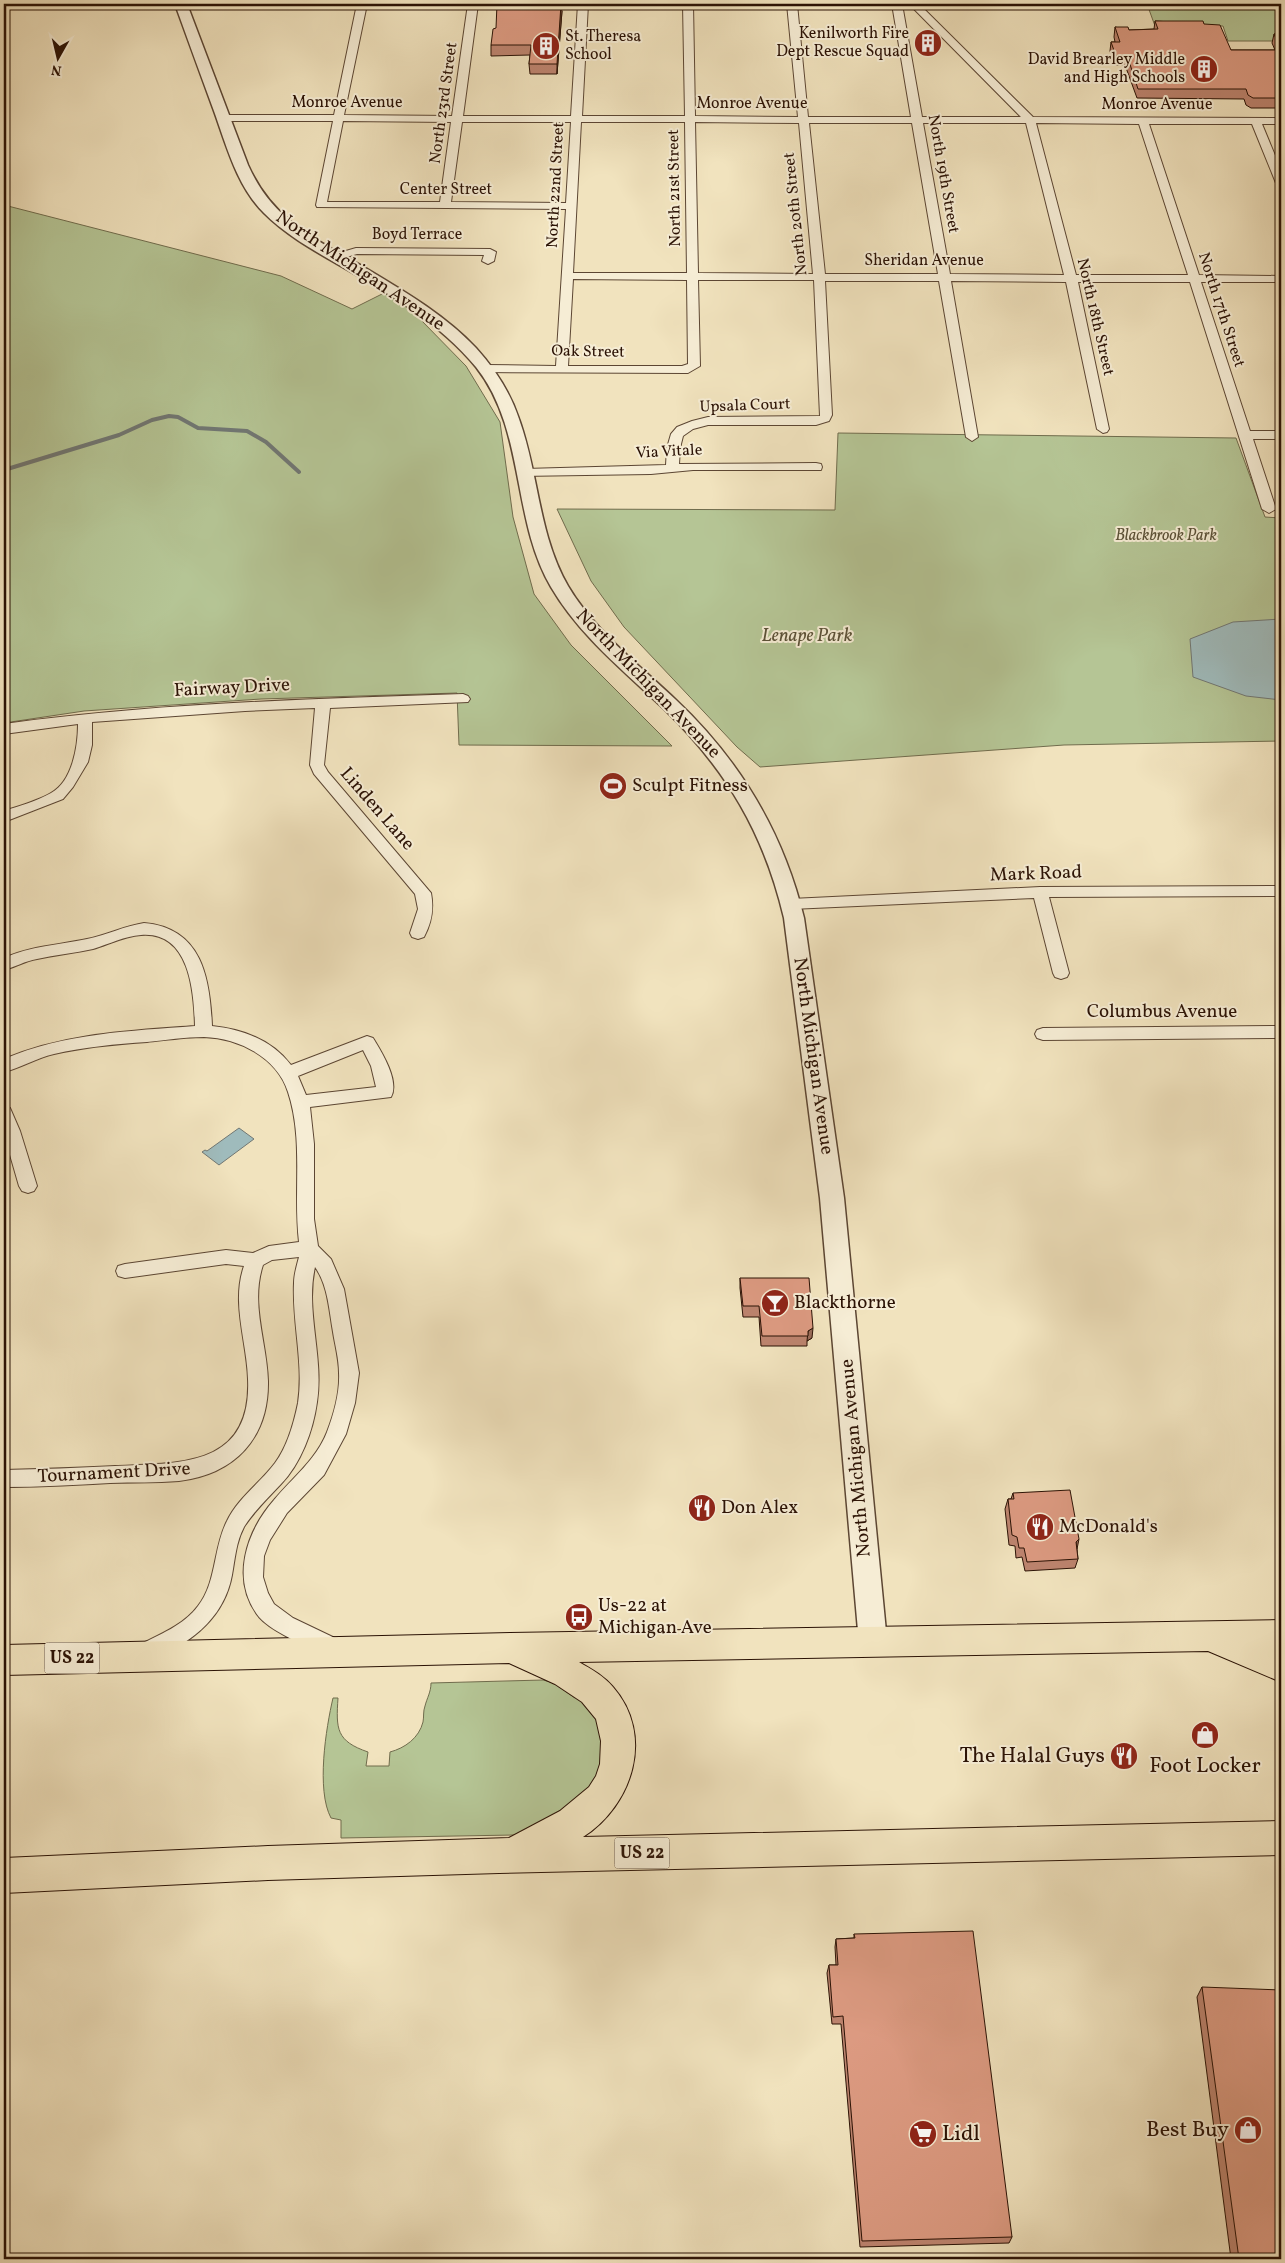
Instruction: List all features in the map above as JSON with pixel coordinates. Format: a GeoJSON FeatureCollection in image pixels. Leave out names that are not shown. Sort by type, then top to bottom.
{"type":"FeatureCollection","features":[{"type":"Feature","properties":{"kind":"highway","name":"US 22"},"geometry":{"type":"LineString","coordinates":[[4,1660],[510,1648],[1281,1635]]}},
{"type":"Feature","properties":{"kind":"highway"},"geometry":{"type":"LineString","coordinates":[[1208,1637],[1281,1667]]}},
{"type":"Feature","properties":{"kind":"highway"},"geometry":{"type":"LineString","coordinates":[[510,1648],[563,1672],[596,1692],[610,1711],[617,1736],[618,1749],[610,1784],[596,1807],[563,1830],[511,1856]]}},
{"type":"Feature","properties":{"kind":"highway"},"geometry":{"type":"LineString","coordinates":[[1265,1839],[1281,1826]]}},
{"type":"Feature","properties":{"kind":"highway","name":"US 22"},"geometry":{"type":"LineString","coordinates":[[4,1876],[258,1863],[1265,1839]]}},
{"type":"Feature","properties":{"kind":"street"},"geometry":{"type":"LineString","coordinates":[[4,6],[25,4]]}},
{"type":"Feature","properties":{"kind":"street","name":"North Michigan Avenue"},"geometry":{"type":"LineString","coordinates":[[182,4],[238,157],[250,182],[267,208],[297,234],[403,296],[434,317],[463,342],[486,369],[510,415],[525,473],[536,532],[546,561],[560,586],[600,638],[688,722],[719,756],[766,828],[791,904],[832,1198],[873,1642]]}},
{"type":"Feature","properties":{"kind":"street"},"geometry":{"type":"LineString","coordinates":[[339,117],[362,4]]}},
{"type":"Feature","properties":{"kind":"street","name":"North 23rd Street"},"geometry":{"type":"LineString","coordinates":[[444,206],[473,4]]}},
{"type":"Feature","properties":{"kind":"street","name":"North 22nd Street"},"geometry":{"type":"LineString","coordinates":[[562,368],[583,4]]}},
{"type":"Feature","properties":{"kind":"street","name":"North 21st Street"},"geometry":{"type":"LineString","coordinates":[[688,4],[694,366],[689,368]]}},
{"type":"Feature","properties":{"kind":"street","name":"North 20th Street"},"geometry":{"type":"LineString","coordinates":[[792,4],[819,277],[826,415],[822,419]]}},
{"type":"Feature","properties":{"kind":"street","name":"North 19th Street"},"geometry":{"type":"LineString","coordinates":[[897,4],[972,438]]}},
{"type":"Feature","properties":{"kind":"street"},"geometry":{"type":"LineString","coordinates":[[914,4],[1030,120]]}},
{"type":"Feature","properties":{"kind":"street","name":"Center Street"},"geometry":{"type":"LineString","coordinates":[[339,117],[321,205],[571,206]]}},
{"type":"Feature","properties":{"kind":"street","name":"Monroe Avenue"},"geometry":{"type":"LineString","coordinates":[[224,118],[1281,121]]}},
{"type":"Feature","properties":{"kind":"street","name":"North 18th Street"},"geometry":{"type":"LineString","coordinates":[[1030,120],[1071,278],[1103,429]]}},
{"type":"Feature","properties":{"kind":"street","name":"North 17th Street"},"geometry":{"type":"LineString","coordinates":[[1142,120],[1269,509]]}},
{"type":"Feature","properties":{"kind":"street"},"geometry":{"type":"LineString","coordinates":[[1256,121],[1281,184]]}},
{"type":"Feature","properties":{"kind":"street","name":"Boyd Terrace"},"geometry":{"type":"LineString","coordinates":[[336,257],[356,251],[490,252],[488,261]]}},
{"type":"Feature","properties":{"kind":"street","name":"Sheridan Avenue"},"geometry":{"type":"LineString","coordinates":[[567,276],[1281,279]]}},
{"type":"Feature","properties":{"kind":"street","name":"Oak Street"},"geometry":{"type":"LineString","coordinates":[[486,369],[684,370],[689,368]]}},
{"type":"Feature","properties":{"kind":"street","name":"Upsala Court"},"geometry":{"type":"LineString","coordinates":[[672,468],[674,436],[682,428],[694,423],[708,421],[816,421],[822,419]]}},
{"type":"Feature","properties":{"kind":"street"},"geometry":{"type":"LineString","coordinates":[[1245,435],[1281,435]]}},
{"type":"Feature","properties":{"kind":"street","name":"Via Vitale"},"geometry":{"type":"LineString","coordinates":[[525,473],[693,466],[816,467]]}},
{"type":"Feature","properties":{"kind":"street","name":"Fairway Drive"},"geometry":{"type":"LineString","coordinates":[[4,729],[84,718],[245,706],[463,699]]}},
{"type":"Feature","properties":{"kind":"street","name":"Linden Lane"},"geometry":{"type":"LineString","coordinates":[[323,703],[317,765],[320,774],[423,893],[426,909],[418,932]]}},
{"type":"Feature","properties":{"kind":"street"},"geometry":{"type":"LineString","coordinates":[[4,817],[58,796],[68,784],[81,762],[85,744],[84,718]]}},
{"type":"Feature","properties":{"kind":"street","name":"Mark Road"},"geometry":{"type":"LineString","coordinates":[[791,904],[1040,892],[1281,891]]}},
{"type":"Feature","properties":{"kind":"street"},"geometry":{"type":"LineString","coordinates":[[1040,892],[1061,973]]}},
{"type":"Feature","properties":{"kind":"street"},"geometry":{"type":"LineString","coordinates":[[4,964],[34,954],[88,944],[130,931],[144,929],[163,932],[179,942],[190,957],[200,980],[204,1031]]}},
{"type":"Feature","properties":{"kind":"street"},"geometry":{"type":"LineString","coordinates":[[4,1066],[44,1050],[68,1043],[204,1031],[226,1033],[246,1039],[265,1049],[288,1073],[300,1102],[304,1132],[306,1223],[309,1248],[303,1282],[308,1400],[292,1452],[282,1468],[251,1502],[237,1522],[228,1542],[218,1592],[209,1610],[187,1629],[139,1656]]}},
{"type":"Feature","properties":{"kind":"street","name":"Columbus Avenue"},"geometry":{"type":"LineString","coordinates":[[1043,1034],[1281,1032]]}},
{"type":"Feature","properties":{"kind":"street"},"geometry":{"type":"LineString","coordinates":[[288,1073],[367,1042],[376,1057],[384,1077],[385,1092],[300,1102]]}},
{"type":"Feature","properties":{"kind":"street"},"geometry":{"type":"LineString","coordinates":[[4,1113],[13,1131],[21,1168],[28,1186]]}},
{"type":"Feature","properties":{"kind":"street"},"geometry":{"type":"LineString","coordinates":[[125,1272],[226,1257],[255,1260],[269,1253],[309,1248]]}},
{"type":"Feature","properties":{"kind":"street"},"geometry":{"type":"LineString","coordinates":[[309,1248],[324,1264],[335,1289],[350,1373],[345,1403],[336,1434],[317,1469],[280,1507],[261,1536],[254,1556],[253,1577],[254,1586],[262,1604],[276,1619],[341,1652]]}},
{"type":"Feature","properties":{"kind":"street","name":"Tournament Drive"},"geometry":{"type":"LineString","coordinates":[[4,1479],[180,1472],[202,1468],[222,1459],[238,1447],[251,1427],[258,1399],[256,1361],[249,1312],[248,1275],[255,1260]]}},
{"type":"Feature","properties":{"kind":"green space"},"geometry":{"type":"Polygon","coordinates":[[[1147,4],[1281,4],[1281,41],[1228,41],[1223,26],[1155,26],[1147,4]]]}},
{"type":"Feature","properties":{"kind":"green space"},"geometry":{"type":"Polygon","coordinates":[[[4,205],[281,276],[352,309],[388,291],[421,320],[466,366],[500,422],[513,517],[534,594],[571,645],[672,746],[459,745],[457,693],[261,699],[84,711],[4,723],[4,205]]]}},
{"type":"Feature","properties":{"kind":"green space","name":"Lenape Park"},"geometry":{"type":"Polygon","coordinates":[[[838,433],[1236,438],[1265,517],[1281,518],[1281,741],[1064,745],[760,767],[737,747],[624,627],[591,581],[557,509],[835,510],[838,433]]]}},
{"type":"Feature","properties":{"kind":"green space"},"geometry":{"type":"Polygon","coordinates":[[[543,1680],[554,1683],[575,1698],[580,1693],[595,1709],[605,1755],[588,1799],[515,1835],[341,1838],[341,1820],[331,1818],[326,1806],[323,1776],[325,1742],[333,1698],[338,1698],[337,1718],[340,1732],[344,1738],[357,1748],[368,1752],[366,1766],[389,1766],[390,1752],[411,1742],[421,1728],[431,1683],[543,1680]]]}},
{"type":"Feature","properties":{"kind":"water"},"geometry":{"type":"Polygon","coordinates":[[[1281,619],[1281,700],[1246,696],[1193,677],[1190,639],[1233,622],[1281,619]]]}},
{"type":"Feature","properties":{"kind":"water"},"geometry":{"type":"Polygon","coordinates":[[[239,1128],[254,1139],[219,1165],[202,1152],[207,1151],[239,1128]]]}},
{"type":"Feature","properties":{"kind":"building","name":"St. Theresa School"},"geometry":{"type":"Polygon","coordinates":[[[497,4],[561,4],[557,64],[529,64],[531,45],[491,45],[493,29],[496,28],[497,4]]]}},
{"type":"Feature","properties":{"kind":"building","name":"David Brearley Middle and High Schools"},"geometry":{"type":"Polygon","coordinates":[[[1155,21],[1203,21],[1204,24],[1220,25],[1231,50],[1281,50],[1281,98],[1253,98],[1248,95],[1246,89],[1138,89],[1127,55],[1116,56],[1111,42],[1120,42],[1115,27],[1128,27],[1129,30],[1158,29],[1155,21]]]}},
{"type":"Feature","properties":{"kind":"building"},"geometry":{"type":"Polygon","coordinates":[[[1274,34],[1281,34],[1281,50],[1274,34]]]}},
{"type":"Feature","properties":{"kind":"building","name":"Blackthorne"},"geometry":{"type":"Polygon","coordinates":[[[740,1278],[809,1278],[813,1328],[808,1331],[808,1336],[762,1336],[759,1306],[743,1306],[740,1278]]]}},
{"type":"Feature","properties":{"kind":"building","name":"McDonald's"},"geometry":{"type":"Polygon","coordinates":[[[1070,1490],[1079,1539],[1076,1542],[1078,1559],[1027,1562],[1024,1548],[1019,1548],[1017,1537],[1012,1535],[1008,1499],[1014,1499],[1013,1493],[1070,1490]]]}},
{"type":"Feature","properties":{"kind":"building","name":"Lidl"},"geometry":{"type":"Polygon","coordinates":[[[973,1931],[1012,2237],[862,2241],[843,2016],[833,2017],[829,1965],[838,1965],[836,1939],[855,1938],[854,1934],[973,1931]]]}},
{"type":"Feature","properties":{"kind":"building","name":"Best Buy"},"geometry":{"type":"Polygon","coordinates":[[[1202,1987],[1281,1990],[1281,2259],[1239,2259],[1202,1987]]]}},
{"type":"Feature","properties":{"kind":"waterway"},"geometry":{"type":"LineString","coordinates":[[4,470],[119,435],[152,420],[169,416],[178,417],[198,428],[247,431],[266,442],[299,472]]}},
{"type":"Feature","properties":{"kind":"place","name":"Kenilworth Fire Dept Rescue Squad"},"geometry":{"type":"Point","coordinates":[928,43]}},
{"type":"Feature","properties":{"kind":"place","name":"St. Theresa School"},"geometry":{"type":"Point","coordinates":[546,46]}},
{"type":"Feature","properties":{"kind":"place","name":"David Brearley Middle and High Schools"},"geometry":{"type":"Point","coordinates":[1204,69]}},
{"type":"Feature","properties":{"kind":"place","name":"Sculpt Fitness"},"geometry":{"type":"Point","coordinates":[613,786]}},
{"type":"Feature","properties":{"kind":"place","name":"Blackthorne"},"geometry":{"type":"Point","coordinates":[775,1303]}},
{"type":"Feature","properties":{"kind":"place","name":"Don Alex"},"geometry":{"type":"Point","coordinates":[702,1508]}},
{"type":"Feature","properties":{"kind":"place","name":"McDonald's"},"geometry":{"type":"Point","coordinates":[1040,1527]}},
{"type":"Feature","properties":{"kind":"place","name":"Us-22 at Michigan Ave"},"geometry":{"type":"Point","coordinates":[579,1617]}},
{"type":"Feature","properties":{"kind":"place","name":"Foot Locker"},"geometry":{"type":"Point","coordinates":[1205,1735]}},
{"type":"Feature","properties":{"kind":"place","name":"The Halal Guys"},"geometry":{"type":"Point","coordinates":[1124,1756]}},
{"type":"Feature","properties":{"kind":"place","name":"Best Buy"},"geometry":{"type":"Point","coordinates":[1248,2130]}},
{"type":"Feature","properties":{"kind":"place","name":"Lidl"},"geometry":{"type":"Point","coordinates":[923,2134]}},
{"type":"Feature","properties":{"kind":"park label","name":"Blackbrook Park"},"geometry":{"type":"Point","coordinates":[1166,536]}}]}
